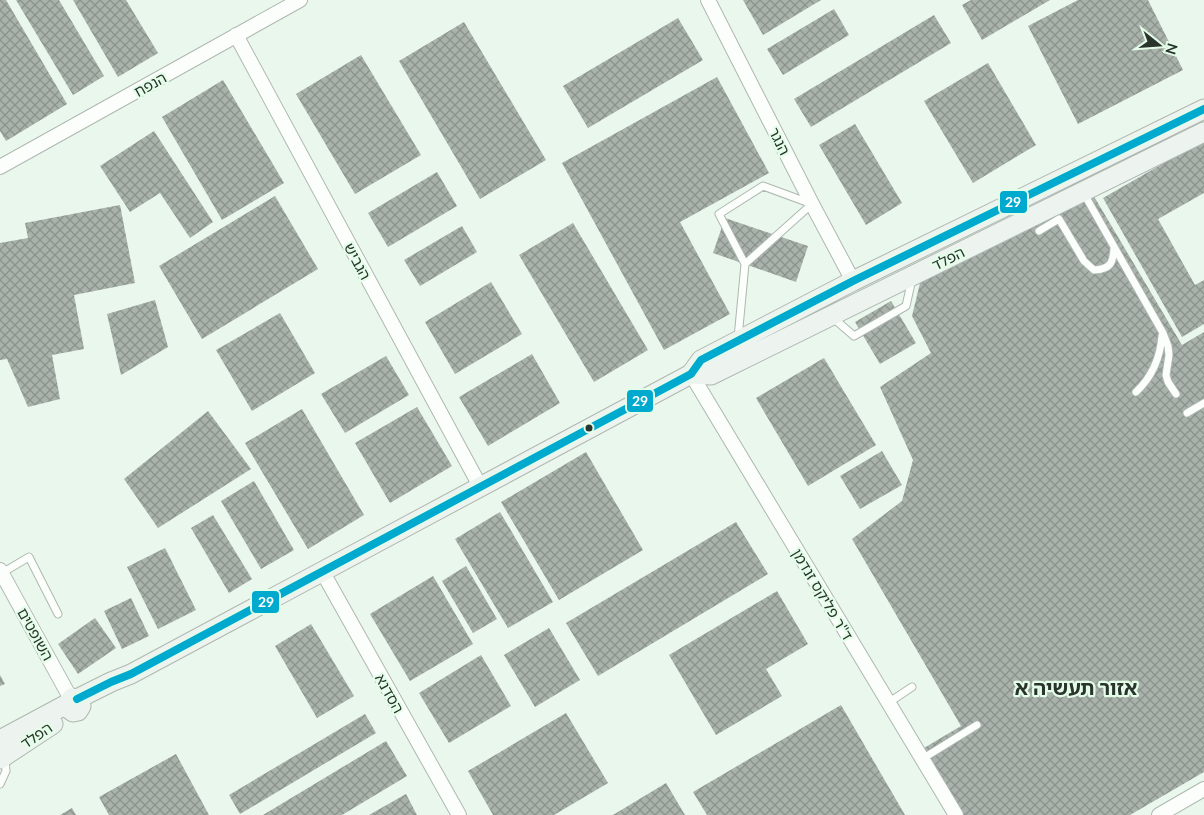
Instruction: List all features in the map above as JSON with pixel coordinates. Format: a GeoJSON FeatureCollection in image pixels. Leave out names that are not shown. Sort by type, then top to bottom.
{"type":"FeatureCollection","features":[{"type":"Feature","properties":{"kind":"street","name":"הנפח"},"geometry":{"type":"LineString","coordinates":[[0,167],[300,0]]}},
{"type":"Feature","properties":{"kind":"street","name":"הנגר"},"geometry":{"type":"LineString","coordinates":[[708,0],[853,281]]}},
{"type":"Feature","properties":{"kind":"street","name":"הגביש"},"geometry":{"type":"LineString","coordinates":[[236,35],[480,486]]}},
{"type":"Feature","properties":{"kind":"street","name":"הפלד"},"geometry":{"type":"LineString","coordinates":[[2,752],[73,704],[111,682],[131,674],[690,374],[701,360],[853,281],[1204,109]]}},
{"type":"Feature","properties":{"kind":"street","name":"הפלד"},"geometry":{"type":"LineString","coordinates":[[690,374],[710,375],[1204,132]]}},
{"type":"Feature","properties":{"kind":"street","name":"ד''ר פליקס זנדמן"},"geometry":{"type":"LineString","coordinates":[[690,374],[956,815]]}},
{"type":"Feature","properties":{"kind":"street","name":"הסדנא"},"geometry":{"type":"LineString","coordinates":[[322,571],[459,815]]}},
{"type":"Feature","properties":{"kind":"street","name":"השופטים"},"geometry":{"type":"LineString","coordinates":[[1,572],[73,704]]}},
{"type":"Feature","properties":{"kind":"street"},"geometry":{"type":"LineString","coordinates":[[1159,815],[1204,789]]}},
{"type":"Feature","properties":{"kind":"lane"},"geometry":{"type":"LineString","coordinates":[[738,341],[745,264],[719,214],[763,186],[812,204],[745,264]]}},
{"type":"Feature","properties":{"kind":"lane"},"geometry":{"type":"LineString","coordinates":[[1082,192],[1162,333],[1168,346],[1166,375],[1176,394]]}},
{"type":"Feature","properties":{"kind":"lane"},"geometry":{"type":"LineString","coordinates":[[1039,231],[1059,219],[1084,261],[1094,270],[1104,270],[1110,265],[1114,257],[1114,248]]}},
{"type":"Feature","properties":{"kind":"lane"},"geometry":{"type":"LineString","coordinates":[[830,316],[854,336],[906,306],[912,275]]}},
{"type":"Feature","properties":{"kind":"lane"},"geometry":{"type":"LineString","coordinates":[[1136,392],[1146,382],[1154,368],[1161,347],[1162,333]]}},
{"type":"Feature","properties":{"kind":"lane"},"geometry":{"type":"LineString","coordinates":[[1188,412],[1204,403]]}},
{"type":"Feature","properties":{"kind":"lane"},"geometry":{"type":"LineString","coordinates":[[1,572],[29,557],[58,614]]}},
{"type":"Feature","properties":{"kind":"lane"},"geometry":{"type":"LineString","coordinates":[[888,703],[912,687]]}},
{"type":"Feature","properties":{"kind":"lane"},"geometry":{"type":"LineString","coordinates":[[922,759],[977,726]]}},
{"type":"Feature","properties":{"kind":"lane"},"geometry":{"type":"LineString","coordinates":[[0,784],[6,771],[2,752]]}},
{"type":"Feature","properties":{"kind":"building"},"geometry":{"type":"Polygon","coordinates":[[[0,0],[6,0],[67,104],[6,141],[0,131],[0,0]]]}},
{"type":"Feature","properties":{"kind":"building"},"geometry":{"type":"Polygon","coordinates":[[[16,0],[59,0],[104,76],[73,95],[16,0]]]}},
{"type":"Feature","properties":{"kind":"building"},"geometry":{"type":"Polygon","coordinates":[[[73,0],[126,0],[158,53],[118,77],[73,0]]]}},
{"type":"Feature","properties":{"kind":"building"},"geometry":{"type":"Polygon","coordinates":[[[743,0],[821,0],[763,35],[743,0]]]}},
{"type":"Feature","properties":{"kind":"building"},"geometry":{"type":"Polygon","coordinates":[[[971,0],[1050,0],[982,40],[962,5],[971,0]]]}},
{"type":"Feature","properties":{"kind":"building"},"geometry":{"type":"Polygon","coordinates":[[[1078,0],[1148,0],[1183,70],[1078,124],[1028,26],[1078,0]]]}},
{"type":"Feature","properties":{"kind":"building"},"geometry":{"type":"Polygon","coordinates":[[[834,9],[849,35],[783,75],[767,49],[834,9]]]}},
{"type":"Feature","properties":{"kind":"building"},"geometry":{"type":"Polygon","coordinates":[[[934,15],[951,43],[811,127],[794,99],[934,15]]]}},
{"type":"Feature","properties":{"kind":"building"},"geometry":{"type":"Polygon","coordinates":[[[678,18],[703,60],[588,128],[563,86],[678,18]]]}},
{"type":"Feature","properties":{"kind":"building"},"geometry":{"type":"Polygon","coordinates":[[[464,22],[546,160],[480,199],[399,61],[464,22]]]}},
{"type":"Feature","properties":{"kind":"building"},"geometry":{"type":"Polygon","coordinates":[[[361,55],[421,155],[355,194],[296,94],[361,55]]]}},
{"type":"Feature","properties":{"kind":"building"},"geometry":{"type":"Polygon","coordinates":[[[988,63],[1036,145],[973,183],[924,101],[988,63]]]}},
{"type":"Feature","properties":{"kind":"building"},"geometry":{"type":"Polygon","coordinates":[[[717,77],[769,173],[680,222],[730,314],[664,350],[562,163],[717,77]]]}},
{"type":"Feature","properties":{"kind":"building"},"geometry":{"type":"Polygon","coordinates":[[[223,80],[284,183],[222,220],[162,117],[223,80]]]}},
{"type":"Feature","properties":{"kind":"building"},"geometry":{"type":"Polygon","coordinates":[[[855,124],[902,203],[866,225],[819,145],[855,124]]]}},
{"type":"Feature","properties":{"kind":"building"},"geometry":{"type":"Polygon","coordinates":[[[154,131],[213,222],[190,238],[160,193],[130,212],[100,166],[154,131]]]}},
{"type":"Feature","properties":{"kind":"building"},"geometry":{"type":"Polygon","coordinates":[[[1204,140],[1204,193],[1158,219],[1195,285],[1204,280],[1204,324],[1182,337],[1103,198],[1204,140]]]}},
{"type":"Feature","properties":{"kind":"building"},"geometry":{"type":"Polygon","coordinates":[[[437,172],[457,206],[388,247],[368,213],[437,172]]]}},
{"type":"Feature","properties":{"kind":"building"},"geometry":{"type":"Polygon","coordinates":[[[1092,193],[1182,345],[1204,332],[1204,772],[1130,815],[964,815],[924,748],[961,726],[852,539],[902,501],[913,460],[880,387],[931,353],[912,316],[921,279],[1092,193]]]}},
{"type":"Feature","properties":{"kind":"building"},"geometry":{"type":"Polygon","coordinates":[[[275,196],[318,269],[202,339],[159,266],[275,196]]]}},
{"type":"Feature","properties":{"kind":"building"},"geometry":{"type":"Polygon","coordinates":[[[120,205],[135,283],[74,295],[84,349],[52,355],[60,399],[28,407],[7,359],[0,360],[0,243],[28,238],[25,223],[120,205]]]}},
{"type":"Feature","properties":{"kind":"building"},"geometry":{"type":"Polygon","coordinates":[[[725,218],[808,246],[796,282],[713,253],[725,218]]]}},
{"type":"Feature","properties":{"kind":"building"},"geometry":{"type":"Polygon","coordinates":[[[573,223],[648,350],[594,382],[519,255],[573,223]]]}},
{"type":"Feature","properties":{"kind":"building"},"geometry":{"type":"Polygon","coordinates":[[[462,226],[477,252],[420,286],[404,260],[462,226]]]}},
{"type":"Feature","properties":{"kind":"building"},"geometry":{"type":"Polygon","coordinates":[[[491,282],[522,334],[455,374],[425,322],[491,282]]]}},
{"type":"Feature","properties":{"kind":"building"},"geometry":{"type":"Polygon","coordinates":[[[155,300],[168,347],[121,375],[107,314],[155,300]]]}},
{"type":"Feature","properties":{"kind":"building"},"geometry":{"type":"Polygon","coordinates":[[[891,301],[916,343],[880,364],[855,322],[891,301]]]}},
{"type":"Feature","properties":{"kind":"building"},"geometry":{"type":"Polygon","coordinates":[[[280,313],[315,373],[252,411],[216,350],[280,313]]]}},
{"type":"Feature","properties":{"kind":"building"},"geometry":{"type":"Polygon","coordinates":[[[532,354],[560,403],[488,446],[459,397],[532,354]]]}},
{"type":"Feature","properties":{"kind":"building"},"geometry":{"type":"Polygon","coordinates":[[[386,356],[409,395],[345,433],[321,394],[386,356]]]}},
{"type":"Feature","properties":{"kind":"building"},"geometry":{"type":"Polygon","coordinates":[[[824,358],[876,445],[808,486],[756,398],[824,358]]]}},
{"type":"Feature","properties":{"kind":"building"},"geometry":{"type":"Polygon","coordinates":[[[417,407],[452,466],[390,503],[355,443],[417,407]]]}},
{"type":"Feature","properties":{"kind":"building"},"geometry":{"type":"Polygon","coordinates":[[[302,409],[364,515],[308,549],[245,443],[302,409]]]}},
{"type":"Feature","properties":{"kind":"building"},"geometry":{"type":"Polygon","coordinates":[[[208,411],[251,469],[158,528],[124,479],[208,411]]]}},
{"type":"Feature","properties":{"kind":"building"},"geometry":{"type":"Polygon","coordinates":[[[882,451],[902,485],[860,509],[840,476],[882,451]]]}},
{"type":"Feature","properties":{"kind":"building"},"geometry":{"type":"Polygon","coordinates":[[[586,452],[643,550],[559,600],[501,502],[586,452]]]}},
{"type":"Feature","properties":{"kind":"building"},"geometry":{"type":"Polygon","coordinates":[[[254,481],[294,550],[261,569],[221,501],[254,481]]]}},
{"type":"Feature","properties":{"kind":"building"},"geometry":{"type":"Polygon","coordinates":[[[500,512],[553,602],[508,628],[455,539],[500,512]]]}},
{"type":"Feature","properties":{"kind":"building"},"geometry":{"type":"Polygon","coordinates":[[[213,515],[252,579],[229,593],[191,528],[213,515]]]}},
{"type":"Feature","properties":{"kind":"building"},"geometry":{"type":"Polygon","coordinates":[[[736,522],[768,574],[598,676],[566,623],[736,522]]]}},
{"type":"Feature","properties":{"kind":"building"},"geometry":{"type":"Polygon","coordinates":[[[165,548],[196,610],[158,629],[127,567],[165,548]]]}},
{"type":"Feature","properties":{"kind":"building"},"geometry":{"type":"Polygon","coordinates":[[[466,566],[497,619],[473,633],[442,581],[466,566]]]}},
{"type":"Feature","properties":{"kind":"building"},"geometry":{"type":"Polygon","coordinates":[[[433,576],[473,644],[410,681],[370,614],[433,576]]]}},
{"type":"Feature","properties":{"kind":"building"},"geometry":{"type":"Polygon","coordinates":[[[777,591],[808,644],[766,669],[782,696],[716,735],[669,655],[777,591]]]}},
{"type":"Feature","properties":{"kind":"building"},"geometry":{"type":"Polygon","coordinates":[[[131,598],[149,636],[122,649],[104,611],[131,598]]]}},
{"type":"Feature","properties":{"kind":"building"},"geometry":{"type":"Polygon","coordinates":[[[95,618],[116,648],[78,674],[58,644],[95,618]]]}},
{"type":"Feature","properties":{"kind":"building"},"geometry":{"type":"Polygon","coordinates":[[[311,624],[354,696],[317,718],[275,646],[311,624]]]}},
{"type":"Feature","properties":{"kind":"building"},"geometry":{"type":"Polygon","coordinates":[[[549,628],[580,680],[535,707],[504,655],[549,628]]]}},
{"type":"Feature","properties":{"kind":"building"},"geometry":{"type":"Polygon","coordinates":[[[481,655],[511,706],[449,743],[419,693],[481,655]]]}},
{"type":"Feature","properties":{"kind":"building"},"geometry":{"type":"Polygon","coordinates":[[[0,675],[5,684],[0,686],[0,675]]]}},
{"type":"Feature","properties":{"kind":"building"},"geometry":{"type":"Polygon","coordinates":[[[841,705],[905,815],[707,815],[693,792],[841,705]]]}},
{"type":"Feature","properties":{"kind":"building"},"geometry":{"type":"Polygon","coordinates":[[[566,713],[608,783],[554,815],[493,815],[468,771],[566,713]]]}},
{"type":"Feature","properties":{"kind":"building"},"geometry":{"type":"Polygon","coordinates":[[[365,714],[376,733],[240,814],[229,795],[365,714]]]}},
{"type":"Feature","properties":{"kind":"building"},"geometry":{"type":"Polygon","coordinates":[[[386,741],[407,776],[342,815],[263,815],[386,741]]]}},
{"type":"Feature","properties":{"kind":"building"},"geometry":{"type":"Polygon","coordinates":[[[176,754],[209,815],[109,815],[99,797],[176,754]]]}},
{"type":"Feature","properties":{"kind":"building"},"geometry":{"type":"Polygon","coordinates":[[[666,783],[685,815],[613,815],[666,783]]]}},
{"type":"Feature","properties":{"kind":"building"},"geometry":{"type":"Polygon","coordinates":[[[406,794],[417,815],[369,815],[406,794]]]}},
{"type":"Feature","properties":{"kind":"building"},"geometry":{"type":"Polygon","coordinates":[[[72,808],[76,815],[60,815],[72,808]]]}},
{"type":"Feature","properties":{"kind":"transit line","name":"29"},"geometry":{"type":"LineString","coordinates":[[77,699],[131,674],[691,374],[701,360],[853,281],[1204,109]]}},
{"type":"Feature","properties":{"kind":"district","name":"אזור תעשיה א"},"geometry":{"type":"Point","coordinates":[1076,687]}}]}
